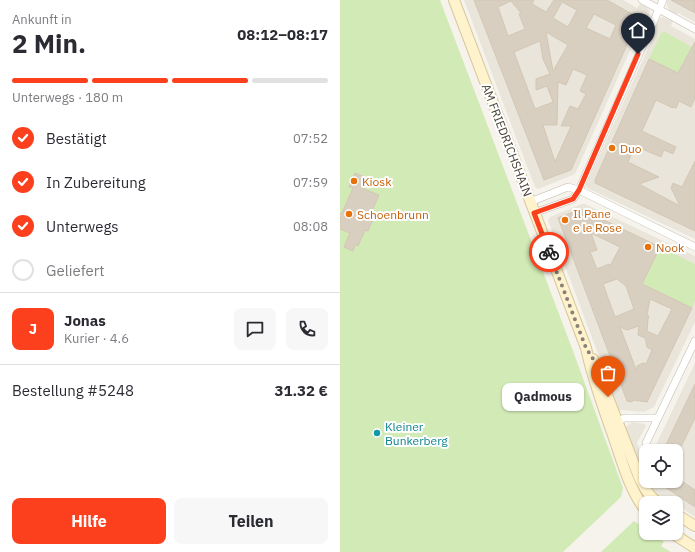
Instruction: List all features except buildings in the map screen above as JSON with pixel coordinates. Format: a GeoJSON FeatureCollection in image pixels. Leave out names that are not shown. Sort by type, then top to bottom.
{"type":"FeatureCollection","features":[{"type":"Feature","properties":{"kind":"street","name":"AM FRIEDRICHSHAIN"},"geometry":{"type":"LineString","coordinates":[[454,0],[586,348],[592,375],[604,410],[639,502]]}},
{"type":"Feature","properties":{"kind":"street"},"geometry":{"type":"LineString","coordinates":[[642,0],[695,29]]}},
{"type":"Feature","properties":{"kind":"street"},"geometry":{"type":"LineString","coordinates":[[534,213],[573,199],[579,190],[663,0]]}},
{"type":"Feature","properties":{"kind":"street"},"geometry":{"type":"LineString","coordinates":[[530,202],[568,187],[579,190],[695,247]]}},
{"type":"Feature","properties":{"kind":"street"},"geometry":{"type":"LineString","coordinates":[[646,443],[695,341]]}},
{"type":"Feature","properties":{"kind":"street","name":"AM FRIEDRICHSHAIN"},"geometry":{"type":"LineString","coordinates":[[586,348],[595,362],[639,477],[647,492]]}},
{"type":"Feature","properties":{"kind":"street"},"geometry":{"type":"LineString","coordinates":[[617,421],[626,418],[658,418]]}},
{"type":"Feature","properties":{"kind":"street"},"geometry":{"type":"LineString","coordinates":[[637,500],[647,492],[650,496]]}},
{"type":"Feature","properties":{"kind":"street"},"geometry":{"type":"LineString","coordinates":[[683,518],[695,526]]}},
{"type":"Feature","properties":{"kind":"street"},"geometry":{"type":"LineString","coordinates":[[683,540],[695,548]]}},
{"type":"Feature","properties":{"kind":"shaded area"},"geometry":{"type":"Polygon","coordinates":[[[464,0],[623,0],[637,8],[640,4],[649,10],[650,18],[645,30],[640,28],[575,174],[538,189],[535,187],[464,0]]]}},
{"type":"Feature","properties":{"kind":"shaded area"},"geometry":{"type":"Polygon","coordinates":[[[667,0],[695,0],[695,22],[678,13],[676,15],[670,12],[667,5],[667,0]]]}},
{"type":"Feature","properties":{"kind":"shaded area"},"geometry":{"type":"Polygon","coordinates":[[[662,17],[673,21],[671,26],[695,39],[695,239],[587,188],[586,185],[654,35],[652,33],[657,21],[662,17]]]}},
{"type":"Feature","properties":{"kind":"shaded area"},"geometry":{"type":"Polygon","coordinates":[[[585,204],[695,256],[695,322],[654,407],[644,412],[619,410],[548,220],[550,217],[585,204]]]}},
{"type":"Feature","properties":{"kind":"shaded area"},"geometry":{"type":"Polygon","coordinates":[[[695,363],[695,517],[683,509],[683,496],[657,496],[651,488],[683,488],[683,444],[656,444],[695,363]]]}},
{"type":"Feature","properties":{"kind":"shaded area"},"geometry":{"type":"Polygon","coordinates":[[[632,422],[645,424],[646,426],[637,443],[639,449],[639,464],[625,429],[632,422]]]}},
{"type":"Feature","properties":{"kind":"green space"},"geometry":{"type":"Polygon","coordinates":[[[340,0],[440,0],[573,351],[623,488],[621,497],[563,552],[340,552],[340,0]]]}},
{"type":"Feature","properties":{"kind":"green space"},"geometry":{"type":"Polygon","coordinates":[[[665,32],[692,47],[678,73],[649,59],[661,33],[665,32]]]}},
{"type":"Feature","properties":{"kind":"green space"},"geometry":{"type":"Polygon","coordinates":[[[660,247],[695,264],[695,301],[692,308],[642,284],[660,247]]]}},
{"type":"Feature","properties":{"kind":"green space"},"geometry":{"type":"Polygon","coordinates":[[[634,521],[639,524],[639,540],[662,540],[664,542],[661,546],[671,552],[601,552],[634,521]]]}},
{"type":"Feature","properties":{"kind":"way so far"},"geometry":{"type":"LineString","coordinates":[[549,252],[586,348],[595,362],[608,397]]}},
{"type":"Feature","properties":{"kind":"place","name":"Duo"},"geometry":{"type":"Point","coordinates":[612,148]}},
{"type":"Feature","properties":{"kind":"place","name":"Kiosk"},"geometry":{"type":"Point","coordinates":[354,181]}},
{"type":"Feature","properties":{"kind":"place","name":"Schoenbrunn"},"geometry":{"type":"Point","coordinates":[349,214]}},
{"type":"Feature","properties":{"kind":"place","name":"Il Pane e le Rose"},"geometry":{"type":"Point","coordinates":[565,220]}},
{"type":"Feature","properties":{"kind":"place","name":"Nook"},"geometry":{"type":"Point","coordinates":[648,247]}},
{"type":"Feature","properties":{"kind":"place","name":"Qadmous"},"geometry":{"type":"Point","coordinates":[608,397]}},
{"type":"Feature","properties":{"kind":"place","name":"Kleiner Bunkerberg"},"geometry":{"type":"Point","coordinates":[377,433]}},
{"type":"Feature","properties":{"kind":"route"},"geometry":{"type":"LineString","coordinates":[[549,252],[534,213],[573,199],[579,190],[638,54]]}}]}
